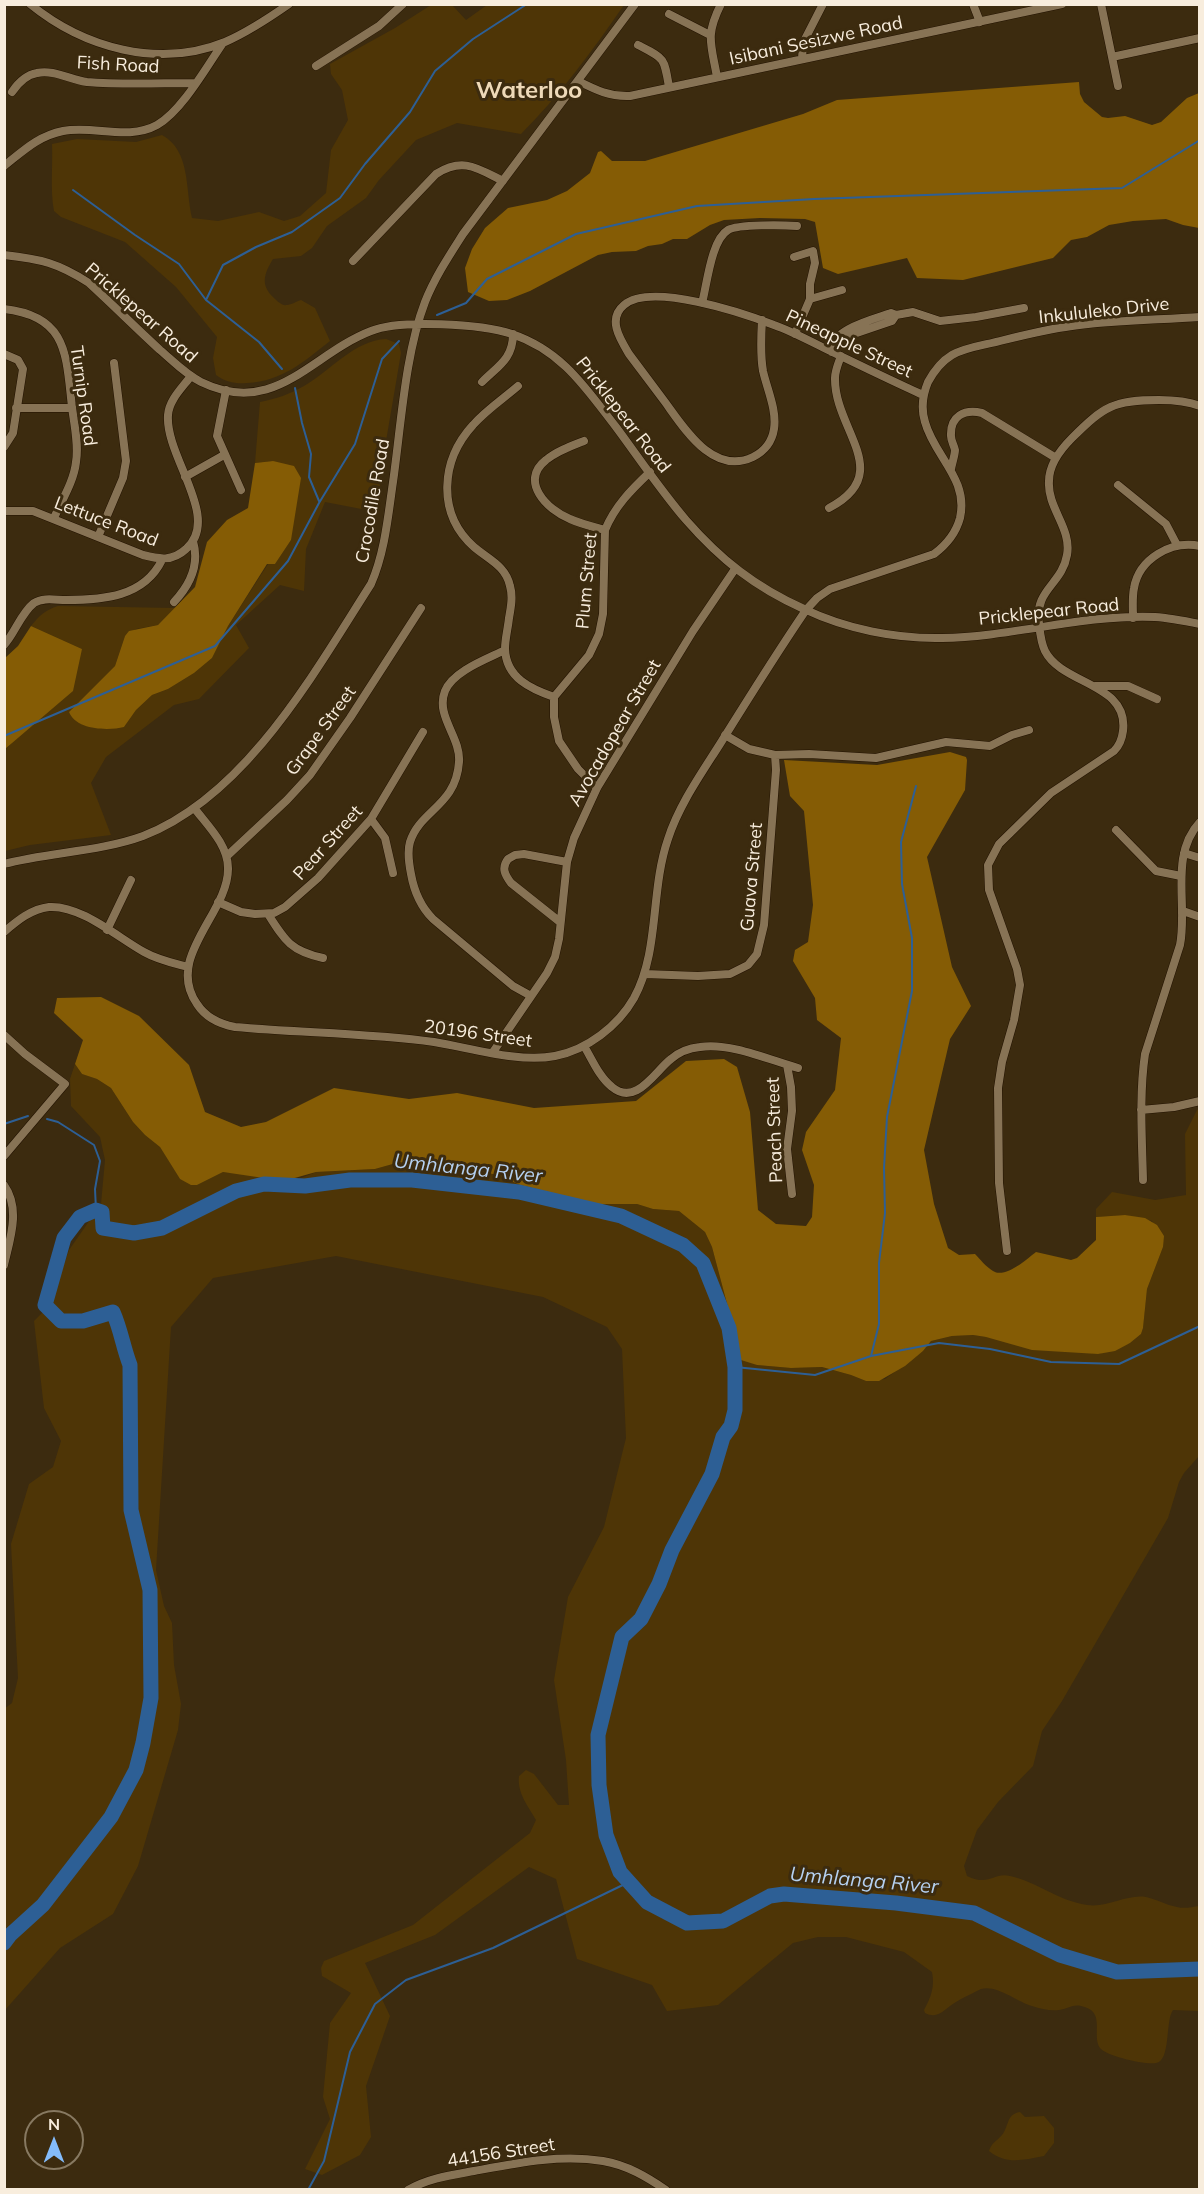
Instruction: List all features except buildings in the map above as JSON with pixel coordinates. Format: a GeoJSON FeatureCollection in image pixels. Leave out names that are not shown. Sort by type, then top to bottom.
{"type":"FeatureCollection","features":[{"type":"Feature","properties":{"kind":"street"},"geometry":{"type":"LineString","coordinates":[[30,4],[58,25],[79,36],[120,50],[169,54],[223,43],[247,31],[289,4]]}},
{"type":"Feature","properties":{"kind":"street"},"geometry":{"type":"LineString","coordinates":[[316,66],[379,26],[403,4]]}},
{"type":"Feature","properties":{"kind":"street","name":"Crocodile Road"},"geometry":{"type":"LineString","coordinates":[[4,864],[140,837],[160,829],[195,809],[260,746],[288,711],[309,682],[371,584],[378,569],[386,533],[411,356],[425,304],[445,262],[634,4]]}},
{"type":"Feature","properties":{"kind":"street"},"geometry":{"type":"LineString","coordinates":[[717,77],[710,35],[712,22],[721,4]]}},
{"type":"Feature","properties":{"kind":"street"},"geometry":{"type":"LineString","coordinates":[[973,4],[980,22]]}},
{"type":"Feature","properties":{"kind":"street"},"geometry":{"type":"LineString","coordinates":[[1101,4],[1118,87]]}},
{"type":"Feature","properties":{"kind":"street"},"geometry":{"type":"LineString","coordinates":[[802,59],[802,43],[821,5]]}},
{"type":"Feature","properties":{"kind":"street","name":"Isibani Sesizwe Road"},"geometry":{"type":"LineString","coordinates":[[579,81],[600,92],[619,96],[1057,5]]}},
{"type":"Feature","properties":{"kind":"street"},"geometry":{"type":"LineString","coordinates":[[669,14],[710,35]]}},
{"type":"Feature","properties":{"kind":"street"},"geometry":{"type":"LineString","coordinates":[[1112,57],[1200,38]]}},
{"type":"Feature","properties":{"kind":"street"},"geometry":{"type":"LineString","coordinates":[[4,166],[42,137],[62,131],[81,129],[128,133],[151,128],[168,116],[196,83],[223,43]]}},
{"type":"Feature","properties":{"kind":"street"},"geometry":{"type":"LineString","coordinates":[[638,45],[657,54],[665,62],[669,87]]}},
{"type":"Feature","properties":{"kind":"street","name":"Fish Road"},"geometry":{"type":"LineString","coordinates":[[12,92],[24,78],[34,73],[45,72],[90,82],[196,83]]}},
{"type":"Feature","properties":{"kind":"street"},"geometry":{"type":"LineString","coordinates":[[353,261],[436,174],[445,169],[455,165],[468,165],[503,181]]}},
{"type":"Feature","properties":{"kind":"street"},"geometry":{"type":"LineString","coordinates":[[702,303],[718,241],[728,230],[748,226],[797,226]]}},
{"type":"Feature","properties":{"kind":"street"},"geometry":{"type":"LineString","coordinates":[[794,257],[813,251],[815,263],[810,284],[810,299],[795,334]]}},
{"type":"Feature","properties":{"kind":"street","name":"Pricklepear Road"},"geometry":{"type":"LineString","coordinates":[[4,255],[47,261],[74,273],[89,283],[191,376],[205,384],[226,390],[251,392],[283,384],[372,330],[418,325],[478,327],[513,334],[547,351],[578,377],[684,518],[735,569],[772,593],[806,610],[859,628],[916,637],[943,638],[1133,618],[1173,619],[1200,624]]}},
{"type":"Feature","properties":{"kind":"street"},"geometry":{"type":"LineString","coordinates":[[810,299],[842,290]]}},
{"type":"Feature","properties":{"kind":"street","name":"Pineapple Street"},"geometry":{"type":"LineString","coordinates":[[762,320],[761,358],[773,413],[773,433],[767,446],[757,455],[743,460],[722,459],[698,445],[620,341],[615,324],[621,307],[633,299],[666,297],[730,309],[762,320],[795,334],[924,395]]}},
{"type":"Feature","properties":{"kind":"street"},"geometry":{"type":"LineString","coordinates":[[832,352],[831,347],[834,340],[848,329],[891,313],[896,315],[913,312],[940,321],[1024,308]]}},
{"type":"Feature","properties":{"kind":"street","name":"Turnip Road"},"geometry":{"type":"LineString","coordinates":[[4,309],[31,315],[45,323],[58,336],[67,368],[76,461],[70,482],[54,518]]}},
{"type":"Feature","properties":{"kind":"street","name":"Inkululeko Drive"},"geometry":{"type":"LineString","coordinates":[[806,610],[830,589],[927,557],[946,543],[958,523],[961,508],[960,489],[926,426],[923,413],[924,395],[931,376],[952,355],[1043,331],[1074,326],[1200,317]]}},
{"type":"Feature","properties":{"kind":"street"},"geometry":{"type":"LineString","coordinates":[[482,382],[508,357],[513,347],[513,334]]}},
{"type":"Feature","properties":{"kind":"street"},"geometry":{"type":"LineString","coordinates":[[4,354],[18,360],[23,369],[13,433],[4,447]]}},
{"type":"Feature","properties":{"kind":"street"},"geometry":{"type":"LineString","coordinates":[[829,508],[855,489],[860,475],[859,460],[835,387],[835,374],[841,356]]}},
{"type":"Feature","properties":{"kind":"street"},"geometry":{"type":"LineString","coordinates":[[98,537],[123,478],[126,461],[114,363]]}},
{"type":"Feature","properties":{"kind":"street"},"geometry":{"type":"LineString","coordinates":[[174,602],[192,575],[195,556],[193,541],[197,530],[198,514],[169,435],[168,415],[171,403],[191,376]]}},
{"type":"Feature","properties":{"kind":"street"},"geometry":{"type":"LineString","coordinates":[[518,386],[474,424],[461,441],[452,458],[446,490],[448,505],[461,532],[473,547],[502,569],[508,580],[511,599],[505,650],[510,667],[521,682],[554,697],[554,723],[560,741],[578,769],[597,788]]}},
{"type":"Feature","properties":{"kind":"street"},"geometry":{"type":"LineString","coordinates":[[226,390],[217,431],[224,455],[241,490]]}},
{"type":"Feature","properties":{"kind":"street"},"geometry":{"type":"LineString","coordinates":[[1006,1251],[999,1193],[998,1088],[1020,985],[1017,969],[989,890],[988,865],[999,844],[1051,793],[1107,757],[1118,747],[1124,726],[1120,709],[1111,698],[1094,686],[1067,673],[1053,662],[1045,650],[1038,607],[1063,568],[1068,551],[1064,528],[1054,508],[1049,489],[1050,473],[1065,445],[1100,412],[1117,403],[1138,400],[1173,400],[1200,406]]}},
{"type":"Feature","properties":{"kind":"street"},"geometry":{"type":"LineString","coordinates":[[16,408],[72,408]]}},
{"type":"Feature","properties":{"kind":"street"},"geometry":{"type":"LineString","coordinates":[[951,469],[955,450],[951,439],[951,427],[958,415],[969,411],[982,413],[1056,458]]}},
{"type":"Feature","properties":{"kind":"street"},"geometry":{"type":"LineString","coordinates":[[584,441],[546,459],[538,469],[534,485],[546,503],[565,517],[605,530]]}},
{"type":"Feature","properties":{"kind":"street"},"geometry":{"type":"LineString","coordinates":[[185,477],[224,455]]}},
{"type":"Feature","properties":{"kind":"street","name":"Plum Street"},"geometry":{"type":"LineString","coordinates":[[554,697],[589,655],[599,634],[603,614],[605,530],[620,502],[650,472]]}},
{"type":"Feature","properties":{"kind":"street"},"geometry":{"type":"LineString","coordinates":[[1118,484],[1166,524],[1177,545]]}},
{"type":"Feature","properties":{"kind":"street","name":"Lettuce Road"},"geometry":{"type":"LineString","coordinates":[[4,511],[27,510],[54,518],[143,555],[162,560],[180,554],[193,541]]}},
{"type":"Feature","properties":{"kind":"street"},"geometry":{"type":"LineString","coordinates":[[1133,618],[1134,588],[1139,574],[1153,557],[1177,545],[1200,546]]}},
{"type":"Feature","properties":{"kind":"street"},"geometry":{"type":"LineString","coordinates":[[4,645],[30,607],[40,601],[92,599],[125,593],[152,576],[162,560]]}},
{"type":"Feature","properties":{"kind":"street","name":"Avocadopear Street"},"geometry":{"type":"LineString","coordinates":[[492,1052],[547,973],[555,957],[567,862],[574,838],[597,788],[699,622],[735,569]]}},
{"type":"Feature","properties":{"kind":"street","name":"Grape Street"},"geometry":{"type":"LineString","coordinates":[[227,856],[287,801],[310,776],[421,608]]}},
{"type":"Feature","properties":{"kind":"street","name":"20196 Street"},"geometry":{"type":"LineString","coordinates":[[227,856],[228,873],[218,902],[195,947],[188,967],[188,985],[194,1001],[204,1014],[226,1026],[404,1039],[519,1057],[543,1058],[564,1054],[584,1046],[618,1020],[634,998],[645,974],[657,884],[667,841],[680,811],[768,666],[806,610]]}},
{"type":"Feature","properties":{"kind":"street"},"geometry":{"type":"LineString","coordinates":[[505,650],[471,666],[455,678],[446,689],[444,711],[459,752],[458,773],[448,796],[413,836],[408,851],[415,890],[427,914],[513,986],[531,996]]}},
{"type":"Feature","properties":{"kind":"street"},"geometry":{"type":"LineString","coordinates":[[1094,686],[1128,686],[1157,699]]}},
{"type":"Feature","properties":{"kind":"street"},"geometry":{"type":"LineString","coordinates":[[725,735],[749,749],[775,755],[809,753],[876,758],[946,742],[990,746],[1012,735],[1029,730]]}},
{"type":"Feature","properties":{"kind":"street","name":"Pear Street"},"geometry":{"type":"LineString","coordinates":[[268,914],[285,907],[305,891],[371,819],[423,732]]}},
{"type":"Feature","properties":{"kind":"street","name":"Guava Street"},"geometry":{"type":"LineString","coordinates":[[645,974],[698,976],[730,974],[748,965],[757,954],[762,938],[765,912],[776,770],[775,755]]}},
{"type":"Feature","properties":{"kind":"street"},"geometry":{"type":"LineString","coordinates":[[195,809],[218,838],[227,856]]}},
{"type":"Feature","properties":{"kind":"street"},"geometry":{"type":"LineString","coordinates":[[371,819],[386,838],[393,873]]}},
{"type":"Feature","properties":{"kind":"street"},"geometry":{"type":"LineString","coordinates":[[1143,1180],[1142,1071],[1145,1054],[1180,945],[1183,911],[1181,876],[1184,853],[1192,831],[1200,822]]}},
{"type":"Feature","properties":{"kind":"street"},"geometry":{"type":"LineString","coordinates":[[1116,830],[1156,871],[1181,876]]}},
{"type":"Feature","properties":{"kind":"street"},"geometry":{"type":"LineString","coordinates":[[1184,853],[1200,858]]}},
{"type":"Feature","properties":{"kind":"street"},"geometry":{"type":"LineString","coordinates":[[560,922],[511,883],[506,877],[504,867],[508,859],[519,854],[567,862]]}},
{"type":"Feature","properties":{"kind":"street"},"geometry":{"type":"LineString","coordinates":[[107,930],[131,880]]}},
{"type":"Feature","properties":{"kind":"street"},"geometry":{"type":"LineString","coordinates":[[218,902],[241,912],[268,914],[289,945],[307,955],[323,958]]}},
{"type":"Feature","properties":{"kind":"street"},"geometry":{"type":"LineString","coordinates":[[4,932],[19,920],[47,907],[60,908],[80,913],[159,960],[188,967]]}},
{"type":"Feature","properties":{"kind":"street"},"geometry":{"type":"LineString","coordinates":[[1183,911],[1200,916]]}},
{"type":"Feature","properties":{"kind":"street"},"geometry":{"type":"LineString","coordinates":[[4,1035],[65,1084],[4,1156]]}},
{"type":"Feature","properties":{"kind":"street","name":"Peach Street"},"geometry":{"type":"LineString","coordinates":[[584,1046],[612,1088],[623,1092],[636,1091],[643,1087],[673,1057],[699,1047],[719,1046],[798,1068]]}},
{"type":"Feature","properties":{"kind":"street","name":"Peach Street"},"geometry":{"type":"LineString","coordinates":[[787,1065],[792,1111],[787,1149],[792,1194]]}},
{"type":"Feature","properties":{"kind":"street"},"geometry":{"type":"LineString","coordinates":[[1142,1110],[1174,1107],[1200,1101]]}},
{"type":"Feature","properties":{"kind":"street"},"geometry":{"type":"LineString","coordinates":[[4,1185],[12,1200],[13,1212],[4,1265]]}},
{"type":"Feature","properties":{"kind":"street","name":"44156 Street"},"geometry":{"type":"LineString","coordinates":[[408,2190],[427,2181],[448,2176],[534,2160],[562,2158],[604,2161],[622,2166],[643,2175],[666,2190]]}},
{"type":"Feature","properties":{"kind":"shaded area"},"geometry":{"type":"Polygon","coordinates":[[[431,5],[452,5],[466,20],[487,5],[624,5],[576,72],[521,134],[457,123],[416,140],[379,180],[366,198],[327,226],[312,248],[301,256],[273,259],[265,279],[267,289],[283,305],[301,300],[315,308],[330,341],[292,369],[271,379],[235,383],[216,375],[213,358],[217,337],[176,287],[125,242],[61,217],[54,211],[52,144],[77,139],[136,142],[162,135],[178,151],[182,161],[192,218],[218,221],[259,212],[284,221],[300,216],[326,193],[331,150],[348,120],[342,90],[331,74],[330,64],[431,5]]]}},
{"type":"Feature","properties":{"kind":"shaded area"},"geometry":{"type":"Polygon","coordinates":[[[1079,82],[1080,94],[1084,102],[1102,117],[1125,116],[1152,125],[1161,122],[1187,98],[1199,93],[1199,228],[1166,219],[1109,225],[1087,237],[1071,240],[1053,258],[963,280],[917,278],[907,258],[838,274],[823,268],[815,222],[805,219],[760,218],[724,220],[710,225],[687,239],[673,239],[636,251],[598,255],[530,291],[507,300],[489,301],[468,292],[465,268],[472,249],[485,228],[508,208],[547,200],[567,191],[590,173],[598,152],[601,151],[612,161],[645,161],[803,114],[837,100],[1079,82]]]}},
{"type":"Feature","properties":{"kind":"shaded area"},"geometry":{"type":"Polygon","coordinates":[[[386,339],[399,344],[401,353],[384,453],[377,512],[325,502],[306,549],[304,591],[280,585],[236,625],[249,648],[199,699],[174,705],[106,757],[91,783],[111,835],[30,845],[5,851],[5,749],[82,649],[31,626],[49,609],[58,606],[175,608],[158,625],[136,629],[125,636],[115,666],[69,712],[124,727],[136,710],[152,695],[168,689],[194,673],[212,658],[228,626],[268,564],[275,564],[291,540],[273,461],[255,463],[260,402],[299,389],[353,350],[386,339]]]}},
{"type":"Feature","properties":{"kind":"shaded area"},"geometry":{"type":"Polygon","coordinates":[[[273,461],[294,466],[301,478],[291,540],[275,564],[267,564],[228,626],[212,658],[194,673],[168,689],[152,695],[136,710],[124,727],[101,729],[78,722],[69,712],[115,666],[125,636],[129,631],[158,625],[195,587],[207,542],[227,520],[248,508],[255,463],[273,461]]]}},
{"type":"Feature","properties":{"kind":"shaded area"},"geometry":{"type":"Polygon","coordinates":[[[31,626],[82,649],[73,691],[5,749],[5,658],[18,646],[31,626]]]}},
{"type":"Feature","properties":{"kind":"shaded area"},"geometry":{"type":"Polygon","coordinates":[[[950,752],[966,757],[965,790],[927,857],[952,967],[971,1006],[950,1039],[924,1150],[934,1204],[948,1248],[959,1255],[975,1254],[998,1273],[1016,1267],[1036,1252],[1071,1260],[1077,1258],[1096,1240],[1096,1217],[1125,1215],[1145,1218],[1157,1225],[1164,1236],[1163,1247],[1147,1289],[1141,1334],[1115,1351],[1098,1354],[1032,1350],[973,1335],[952,1336],[931,1341],[905,1366],[879,1381],[866,1381],[822,1367],[791,1368],[757,1365],[741,1360],[734,1347],[735,1334],[712,1247],[705,1232],[679,1211],[653,1209],[637,1204],[597,1204],[520,1185],[498,1175],[477,1171],[448,1175],[400,1162],[375,1169],[316,1172],[284,1181],[223,1172],[197,1185],[191,1185],[180,1179],[160,1147],[133,1122],[111,1088],[97,1079],[82,1074],[75,1064],[83,1040],[54,1013],[57,998],[101,997],[139,1016],[189,1065],[205,1112],[241,1127],[266,1122],[334,1088],[409,1099],[457,1093],[534,1108],[636,1101],[686,1061],[724,1059],[737,1067],[750,1112],[758,1210],[776,1224],[806,1226],[812,1217],[814,1185],[802,1150],[806,1132],[835,1090],[841,1038],[817,1020],[815,998],[793,961],[795,950],[808,942],[813,905],[804,811],[790,796],[784,760],[877,765],[950,752]]]}},
{"type":"Feature","properties":{"kind":"shaded area"},"geometry":{"type":"Polygon","coordinates":[[[75,1064],[82,1074],[97,1079],[111,1088],[133,1122],[160,1147],[180,1179],[197,1185],[223,1172],[301,1178],[316,1172],[375,1169],[400,1162],[448,1175],[477,1171],[498,1175],[520,1185],[597,1204],[637,1204],[653,1209],[679,1211],[705,1232],[712,1247],[735,1334],[734,1347],[757,1365],[791,1368],[822,1367],[866,1381],[885,1379],[923,1351],[931,1341],[952,1336],[973,1335],[1098,1354],[1130,1343],[1141,1334],[1147,1289],[1163,1247],[1152,1221],[1125,1215],[1096,1217],[1096,1209],[1112,1192],[1155,1200],[1186,1195],[1185,1134],[1199,1109],[1199,1456],[1184,1473],[1168,1518],[1062,1701],[1042,1731],[1033,1766],[998,1802],[977,1830],[964,1866],[967,1876],[975,1879],[986,1880],[1004,1875],[1010,1876],[1029,1882],[1067,1900],[1087,1905],[1102,1905],[1131,1897],[1146,1897],[1180,1908],[1199,1906],[1199,2011],[1173,2010],[1166,2048],[1161,2061],[1151,2063],[1135,2061],[1104,2051],[1098,2043],[1094,2013],[1081,2006],[1046,2010],[987,1988],[952,2004],[938,2014],[930,2015],[924,2010],[933,1987],[932,1972],[904,1952],[846,1937],[818,1937],[793,1943],[718,2005],[667,2011],[652,1985],[577,1959],[556,1879],[529,1867],[435,1935],[365,1963],[390,2016],[366,2086],[371,2137],[360,2155],[322,2175],[305,2169],[330,2119],[323,2097],[330,2023],[351,1993],[322,1976],[321,1968],[324,1961],[413,1925],[530,1833],[536,1820],[524,1799],[519,1782],[519,1776],[526,1770],[534,1774],[558,1805],[569,1805],[566,1760],[554,1680],[568,1597],[604,1527],[626,1438],[622,1349],[607,1327],[543,1297],[336,1256],[213,1278],[171,1327],[156,1570],[164,1606],[172,1623],[174,1665],[181,1704],[178,1730],[138,1866],[113,1914],[60,1948],[5,2010],[4,1709],[12,1703],[18,1678],[11,1544],[29,1484],[53,1467],[61,1441],[44,1408],[34,1321],[49,1306],[69,1250],[101,1204],[105,1160],[100,1137],[71,1106],[70,1079],[75,1064]]]}},
{"type":"Feature","properties":{"kind":"shaded area"},"geometry":{"type":"Polygon","coordinates":[[[1020,2112],[1025,2117],[1044,2116],[1054,2128],[1054,2143],[1044,2156],[1009,2160],[989,2151],[1004,2132],[1012,2115],[1020,2112]]]}},
{"type":"Feature","properties":{"kind":"waterway"},"geometry":{"type":"LineString","coordinates":[[206,300],[223,265],[256,247],[292,232],[340,198],[365,164],[410,112],[435,71],[473,39],[527,4]]}},
{"type":"Feature","properties":{"kind":"waterway"},"geometry":{"type":"LineString","coordinates":[[437,315],[466,303],[487,279],[576,234],[697,206],[814,199],[1122,188],[1200,140]]}},
{"type":"Feature","properties":{"kind":"waterway"},"geometry":{"type":"LineString","coordinates":[[73,190],[179,264],[206,300],[259,342],[282,369]]}},
{"type":"Feature","properties":{"kind":"waterway"},"geometry":{"type":"LineString","coordinates":[[4,736],[215,646],[288,561],[319,503],[355,444],[382,359],[399,341]]}},
{"type":"Feature","properties":{"kind":"waterway"},"geometry":{"type":"LineString","coordinates":[[295,388],[311,454],[309,477],[319,501]]}},
{"type":"Feature","properties":{"kind":"waterway"},"geometry":{"type":"LineString","coordinates":[[871,1356],[879,1324],[879,1263],[885,1213],[884,1168],[887,1117],[912,991],[912,938],[902,884],[901,842],[916,786]]}},
{"type":"Feature","properties":{"kind":"waterway"},"geometry":{"type":"LineString","coordinates":[[4,1124],[28,1116]]}},
{"type":"Feature","properties":{"kind":"waterway"},"geometry":{"type":"LineString","coordinates":[[47,1119],[58,1122],[94,1145],[100,1161],[95,1189],[96,1210]]}},
{"type":"Feature","properties":{"kind":"waterway","name":"Umhlanga River"},"geometry":{"type":"LineString","coordinates":[[4,1943],[43,1905],[111,1817],[136,1770],[151,1698],[150,1590],[131,1510],[130,1365],[113,1312],[83,1321],[61,1321],[45,1305],[64,1238],[80,1217],[96,1210],[102,1212],[103,1228],[134,1233],[162,1228],[236,1191],[264,1184],[305,1186],[350,1180],[412,1180],[519,1192],[621,1216],[683,1245],[703,1263],[729,1328],[735,1367],[735,1410],[731,1426],[723,1437],[712,1474],[672,1550],[659,1584],[641,1619],[622,1637],[598,1735],[599,1785],[606,1835],[620,1872],[647,1902],[687,1923],[723,1921],[770,1896],[784,1894],[896,1903],[974,1913],[1060,1955],[1117,1972],[1200,1969]]}},
{"type":"Feature","properties":{"kind":"waterway"},"geometry":{"type":"LineString","coordinates":[[735,1367],[815,1375],[871,1356],[939,1343],[990,1349],[1051,1362],[1119,1364],[1200,1326]]}},
{"type":"Feature","properties":{"kind":"waterway"},"geometry":{"type":"LineString","coordinates":[[308,2190],[324,2161],[350,2052],[375,2004],[406,1980],[493,1948],[629,1882]]}},
{"type":"Feature","properties":{"kind":"district","name":"Waterloo"},"geometry":{"type":"Point","coordinates":[529,91]}}]}
